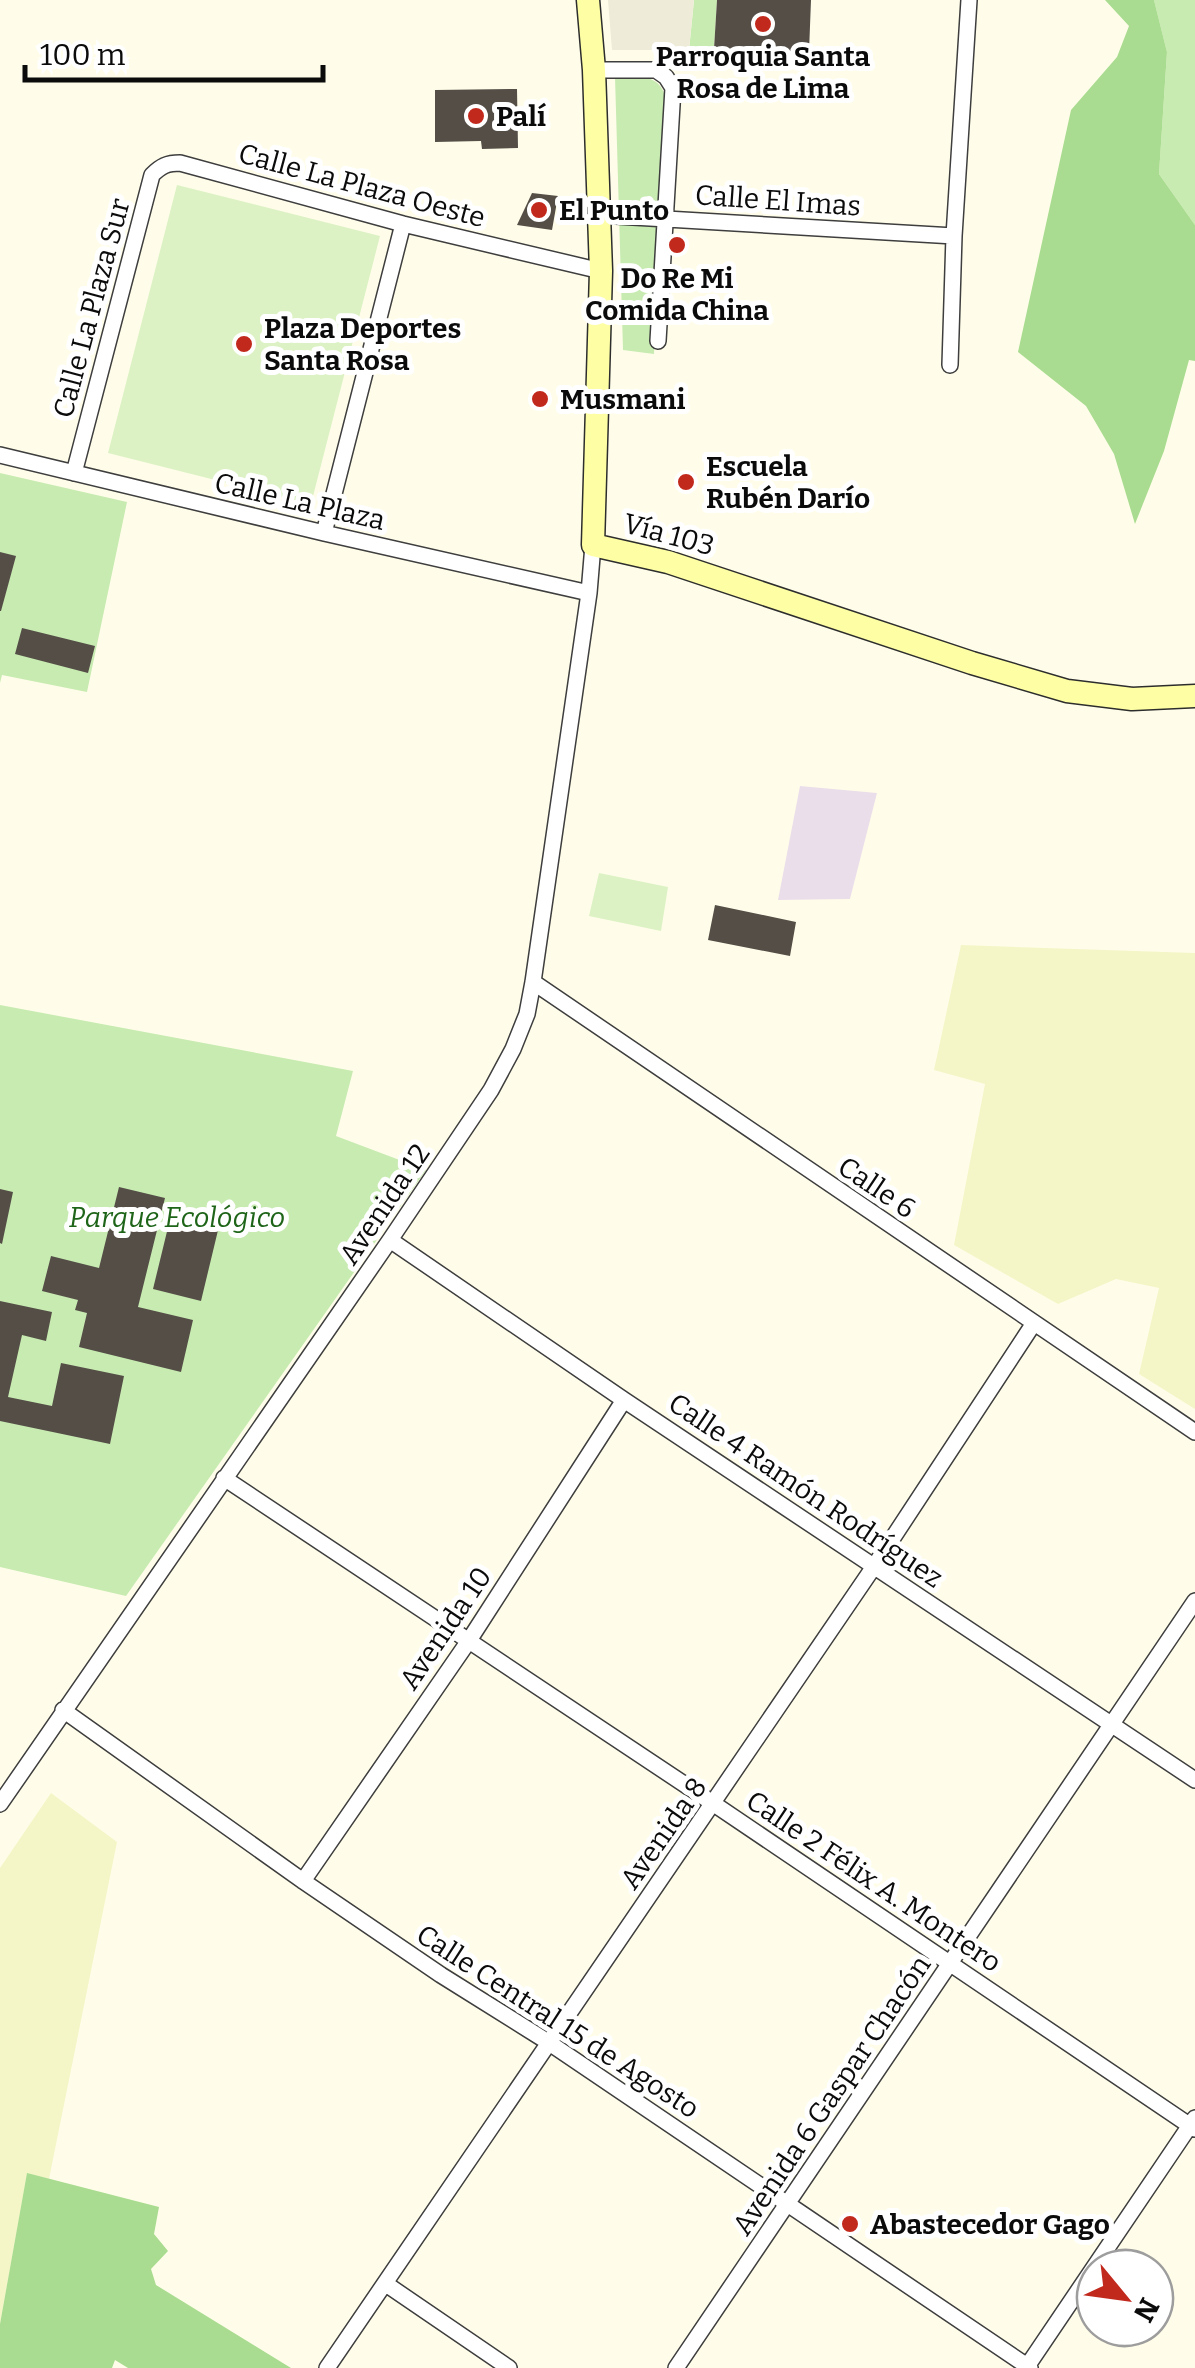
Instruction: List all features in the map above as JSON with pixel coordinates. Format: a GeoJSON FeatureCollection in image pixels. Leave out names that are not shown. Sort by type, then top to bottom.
{"type":"FeatureCollection","features":[{"type":"Feature","properties":{"kind":"main road","name":"Vía 103"},"geometry":{"type":"LineString","coordinates":[[588,0],[601,271],[593,544],[668,562],[1038,684],[1115,698],[1195,696]]}},
{"type":"Feature","properties":{"kind":"street"},"geometry":{"type":"LineString","coordinates":[[950,365],[969,0]]}},
{"type":"Feature","properties":{"kind":"street"},"geometry":{"type":"LineString","coordinates":[[594,70],[656,70],[672,88],[658,341]]}},
{"type":"Feature","properties":{"kind":"street","name":"Calle La Plaza Oeste"},"geometry":{"type":"LineString","coordinates":[[168,163],[180,162],[403,224],[601,271]]}},
{"type":"Feature","properties":{"kind":"street","name":"Calle La Plaza Sur"},"geometry":{"type":"LineString","coordinates":[[74,473],[152,175],[168,163]]}},
{"type":"Feature","properties":{"kind":"street","name":"Calle El Imas"},"geometry":{"type":"LineString","coordinates":[[598,215],[954,236]]}},
{"type":"Feature","properties":{"kind":"street"},"geometry":{"type":"LineString","coordinates":[[324,533],[403,224]]}},
{"type":"Feature","properties":{"kind":"street","name":"Calle La Plaza"},"geometry":{"type":"LineString","coordinates":[[0,454],[589,594]]}},
{"type":"Feature","properties":{"kind":"street","name":"Avenida 12"},"geometry":{"type":"LineString","coordinates":[[3,1796],[390,1240],[491,1090],[513,1049],[533,982],[593,544]]}},
{"type":"Feature","properties":{"kind":"street","name":"Calle 6"},"geometry":{"type":"LineString","coordinates":[[533,982],[1195,1432]]}},
{"type":"Feature","properties":{"kind":"street","name":"Calle 4 Ramón Rodríguez"},"geometry":{"type":"LineString","coordinates":[[390,1240],[1195,1780]]}},
{"type":"Feature","properties":{"kind":"street","name":"Avenida 8"},"geometry":{"type":"LineString","coordinates":[[327,2368],[714,1804],[1034,1324]]}},
{"type":"Feature","properties":{"kind":"street","name":"Avenida 10"},"geometry":{"type":"LineString","coordinates":[[303,1880],[468,1642],[624,1400]]}},
{"type":"Feature","properties":{"kind":"street","name":"Calle 2 Félix A. Montero"},"geometry":{"type":"LineString","coordinates":[[224,1478],[1193,2124]]}},
{"type":"Feature","properties":{"kind":"street","name":"Avenida 6 Gaspar Chacón"},"geometry":{"type":"LineString","coordinates":[[676,2368],[1195,1601]]}},
{"type":"Feature","properties":{"kind":"street","name":"Calle Central 15 de Agosto"},"geometry":{"type":"LineString","coordinates":[[63,1710],[441,1974],[548,2042],[1028,2367]]}},
{"type":"Feature","properties":{"kind":"street"},"geometry":{"type":"LineString","coordinates":[[1028,2367],[1193,2124]]}},
{"type":"Feature","properties":{"kind":"street"},"geometry":{"type":"LineString","coordinates":[[386,2284],[509,2368]]}},
{"type":"Feature","properties":{"kind":"shaded area"},"geometry":{"type":"Polygon","coordinates":[[[608,0],[694,0],[689,50],[612,50],[608,0]]]}},
{"type":"Feature","properties":{"kind":"shaded area"},"geometry":{"type":"Polygon","coordinates":[[[800,786],[877,793],[850,899],[778,900],[800,786]]]}},
{"type":"Feature","properties":{"kind":"green space"},"geometry":{"type":"Polygon","coordinates":[[[694,0],[717,0],[714,49],[689,50],[694,0]]]}},
{"type":"Feature","properties":{"kind":"green space"},"geometry":{"type":"Polygon","coordinates":[[[1105,0],[1154,0],[1167,52],[1159,174],[1195,225],[1195,361],[1189,360],[1164,451],[1135,524],[1114,454],[1086,406],[1018,352],[1071,110],[1117,57],[1129,26],[1105,0]]]}},
{"type":"Feature","properties":{"kind":"green space"},"geometry":{"type":"Polygon","coordinates":[[[1154,0],[1195,0],[1195,225],[1159,174],[1167,52],[1154,0]]]}},
{"type":"Feature","properties":{"kind":"green space"},"geometry":{"type":"Polygon","coordinates":[[[615,77],[652,80],[666,98],[654,354],[623,350],[615,77]]]}},
{"type":"Feature","properties":{"kind":"green space","name":"Plaza Deportes Santa Rosa"},"geometry":{"type":"Polygon","coordinates":[[[177,185],[380,236],[311,504],[108,453],[177,185]]]}},
{"type":"Feature","properties":{"kind":"green space"},"geometry":{"type":"Polygon","coordinates":[[[0,473],[127,502],[87,692],[2,675],[0,683],[0,473]]]}},
{"type":"Feature","properties":{"kind":"green space"},"geometry":{"type":"Polygon","coordinates":[[[599,873],[668,887],[661,931],[589,916],[599,873]]]}},
{"type":"Feature","properties":{"kind":"green space"},"geometry":{"type":"Polygon","coordinates":[[[961,945],[1195,953],[1195,1409],[1139,1374],[1159,1288],[1116,1279],[1058,1304],[954,1245],[985,1084],[934,1070],[961,945]]]}},
{"type":"Feature","properties":{"kind":"green space","name":"Parque Ecológico"},"geometry":{"type":"Polygon","coordinates":[[[0,1005],[353,1071],[336,1136],[426,1170],[126,1596],[0,1567],[0,1005]]]}},
{"type":"Feature","properties":{"kind":"green space"},"geometry":{"type":"Polygon","coordinates":[[[51,1793],[117,1842],[49,2179],[27,2174],[0,2324],[0,1868],[51,1793]]]}},
{"type":"Feature","properties":{"kind":"green space"},"geometry":{"type":"Polygon","coordinates":[[[27,2173],[159,2207],[154,2234],[168,2251],[151,2269],[156,2285],[291,2368],[128,2368],[115,2360],[112,2368],[0,2368],[0,2324],[27,2173]]]}},
{"type":"Feature","properties":{"kind":"building","name":"Parroquia Santa Rosa de Lima"},"geometry":{"type":"Polygon","coordinates":[[[717,0],[811,0],[809,52],[714,49],[717,0]]]}},
{"type":"Feature","properties":{"kind":"building","name":"Palí"},"geometry":{"type":"Polygon","coordinates":[[[517,89],[518,148],[482,149],[481,141],[435,142],[435,90],[517,89]]]}},
{"type":"Feature","properties":{"kind":"building","name":"El Punto"},"geometry":{"type":"Polygon","coordinates":[[[532,193],[558,196],[552,230],[517,225],[532,193]]]}},
{"type":"Feature","properties":{"kind":"building"},"geometry":{"type":"Polygon","coordinates":[[[0,552],[16,556],[1,611],[0,611],[0,552]]]}},
{"type":"Feature","properties":{"kind":"building"},"geometry":{"type":"Polygon","coordinates":[[[22,628],[95,646],[88,673],[15,654],[22,628]]]}},
{"type":"Feature","properties":{"kind":"building"},"geometry":{"type":"Polygon","coordinates":[[[715,905],[796,922],[790,956],[708,940],[715,905]]]}},
{"type":"Feature","properties":{"kind":"building"},"geometry":{"type":"Polygon","coordinates":[[[119,1187],[165,1198],[138,1307],[193,1320],[181,1372],[79,1347],[87,1313],[75,1310],[78,1300],[42,1291],[51,1256],[99,1268],[119,1187]]]}},
{"type":"Feature","properties":{"kind":"building"},"geometry":{"type":"Polygon","coordinates":[[[0,1189],[13,1192],[2,1244],[0,1243],[0,1189]]]}},
{"type":"Feature","properties":{"kind":"building","name":"Parque Ecológico"},"geometry":{"type":"Polygon","coordinates":[[[172,1211],[220,1222],[201,1301],[153,1289],[172,1211]]]}},
{"type":"Feature","properties":{"kind":"building"},"geometry":{"type":"Polygon","coordinates":[[[0,1301],[52,1312],[46,1341],[22,1335],[8,1397],[52,1406],[61,1363],[124,1376],[110,1444],[0,1421],[0,1301]]]}},
{"type":"Feature","properties":{"kind":"place","name":"Parroquia Santa Rosa de Lima"},"geometry":{"type":"Point","coordinates":[763,24]}},
{"type":"Feature","properties":{"kind":"place","name":"Palí"},"geometry":{"type":"Point","coordinates":[476,116]}},
{"type":"Feature","properties":{"kind":"place","name":"El Punto"},"geometry":{"type":"Point","coordinates":[539,210]}},
{"type":"Feature","properties":{"kind":"place","name":"Do Re Mi Comida China"},"geometry":{"type":"Point","coordinates":[677,245]}},
{"type":"Feature","properties":{"kind":"place","name":"Plaza Deportes Santa Rosa"},"geometry":{"type":"Point","coordinates":[244,344]}},
{"type":"Feature","properties":{"kind":"place","name":"Musmani"},"geometry":{"type":"Point","coordinates":[540,399]}},
{"type":"Feature","properties":{"kind":"place","name":"Escuela Rubén Darío"},"geometry":{"type":"Point","coordinates":[686,482]}},
{"type":"Feature","properties":{"kind":"place","name":"Abastecedor Gago"},"geometry":{"type":"Point","coordinates":[850,2224]}}]}
